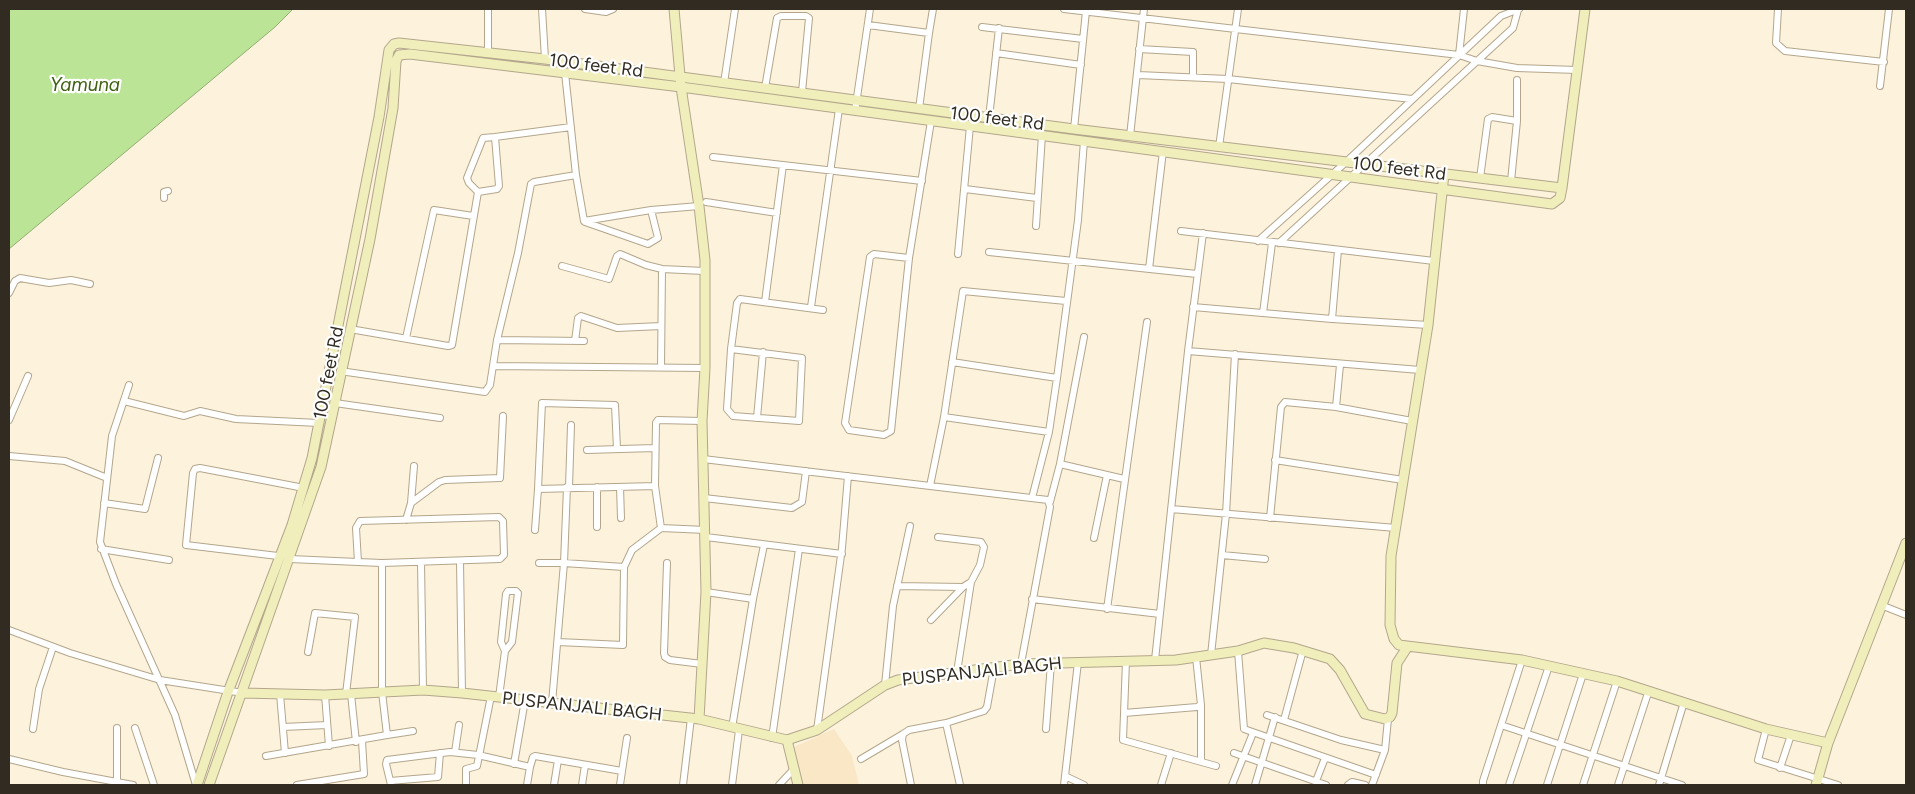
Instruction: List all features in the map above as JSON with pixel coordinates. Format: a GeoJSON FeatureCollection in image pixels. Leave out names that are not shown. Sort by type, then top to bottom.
{"type":"FeatureCollection","features":[{"type":"Feature","properties":{"kind":"main road"},"geometry":{"type":"LineString","coordinates":[[674,9],[681,87],[703,204],[705,368],[702,421],[706,592],[702,664],[695,719]]}},
{"type":"Feature","properties":{"kind":"main road"},"geometry":{"type":"LineString","coordinates":[[209,785],[243,693],[321,467],[383,166],[393,108],[396,61],[399,55],[410,54],[681,87],[1552,204],[1560,198],[1562,188],[1585,9]]}},
{"type":"Feature","properties":{"kind":"main road","name":"100 feet Rd"},"geometry":{"type":"LineString","coordinates":[[197,785],[228,692],[304,489],[319,423],[379,118],[389,50],[394,44],[545,59],[1074,129],[1562,188]]}},
{"type":"Feature","properties":{"kind":"main road"},"geometry":{"type":"LineString","coordinates":[[1444,174],[1428,325],[1391,556],[1390,625],[1396,643],[1522,660],[1549,666],[1649,690],[1766,729],[1828,743]]}},
{"type":"Feature","properties":{"kind":"main road"},"geometry":{"type":"LineString","coordinates":[[304,489],[313,493]]}},
{"type":"Feature","properties":{"kind":"main road"},"geometry":{"type":"LineString","coordinates":[[1818,782],[1828,743],[1906,543]]}},
{"type":"Feature","properties":{"kind":"main road","name":"PUSPANJALI BAGH"},"geometry":{"type":"LineString","coordinates":[[243,693],[349,694],[423,690],[462,693],[695,719],[787,740],[817,730],[885,685],[898,680],[1021,664],[1196,657],[1238,651],[1264,643],[1304,650],[1324,656],[1335,663],[1365,714],[1388,718]]}},
{"type":"Feature","properties":{"kind":"main road"},"geometry":{"type":"LineString","coordinates":[[1388,718],[1392,713],[1397,663],[1408,646]]}},
{"type":"Feature","properties":{"kind":"main road"},"geometry":{"type":"LineString","coordinates":[[787,740],[798,785]]}},
{"type":"Feature","properties":{"kind":"street"},"geometry":{"type":"LineString","coordinates":[[488,9],[488,53]]}},
{"type":"Feature","properties":{"kind":"street"},"geometry":{"type":"LineString","coordinates":[[542,9],[545,59]]}},
{"type":"Feature","properties":{"kind":"street"},"geometry":{"type":"LineString","coordinates":[[586,9],[606,12],[613,9]]}},
{"type":"Feature","properties":{"kind":"street"},"geometry":{"type":"LineString","coordinates":[[724,83],[735,9]]}},
{"type":"Feature","properties":{"kind":"street"},"geometry":{"type":"LineString","coordinates":[[855,111],[870,9]]}},
{"type":"Feature","properties":{"kind":"street"},"geometry":{"type":"LineString","coordinates":[[919,109],[933,9]]}},
{"type":"Feature","properties":{"kind":"street"},"geometry":{"type":"LineString","coordinates":[[1064,9],[1236,27],[1459,55],[1477,61],[1517,68],[1577,70]]}},
{"type":"Feature","properties":{"kind":"street"},"geometry":{"type":"LineString","coordinates":[[1130,136],[1144,9]]}},
{"type":"Feature","properties":{"kind":"street"},"geometry":{"type":"LineString","coordinates":[[1219,147],[1238,9]]}},
{"type":"Feature","properties":{"kind":"street"},"geometry":{"type":"LineString","coordinates":[[1459,55],[1464,9]]}},
{"type":"Feature","properties":{"kind":"street"},"geometry":{"type":"LineString","coordinates":[[1258,241],[1345,163],[1501,16],[1518,9]]}},
{"type":"Feature","properties":{"kind":"street"},"geometry":{"type":"LineString","coordinates":[[1263,314],[1276,243],[1513,28],[1518,9]]}},
{"type":"Feature","properties":{"kind":"street"},"geometry":{"type":"LineString","coordinates":[[1778,9],[1776,43],[1785,51],[1884,62]]}},
{"type":"Feature","properties":{"kind":"street"},"geometry":{"type":"LineString","coordinates":[[1880,86],[1889,9]]}},
{"type":"Feature","properties":{"kind":"street"},"geometry":{"type":"LineString","coordinates":[[1074,129],[1086,11]]}},
{"type":"Feature","properties":{"kind":"street"},"geometry":{"type":"LineString","coordinates":[[765,88],[777,18],[781,16],[806,16],[809,18],[802,92]]}},
{"type":"Feature","properties":{"kind":"street"},"geometry":{"type":"LineString","coordinates":[[868,25],[929,33]]}},
{"type":"Feature","properties":{"kind":"street"},"geometry":{"type":"LineString","coordinates":[[982,27],[1083,39]]}},
{"type":"Feature","properties":{"kind":"street"},"geometry":{"type":"LineString","coordinates":[[989,118],[999,28]]}},
{"type":"Feature","properties":{"kind":"street"},"geometry":{"type":"LineString","coordinates":[[1139,49],[1193,52],[1193,77]]}},
{"type":"Feature","properties":{"kind":"street"},"geometry":{"type":"LineString","coordinates":[[996,53],[1081,65]]}},
{"type":"Feature","properties":{"kind":"street"},"geometry":{"type":"LineString","coordinates":[[565,73],[576,175],[584,221]]}},
{"type":"Feature","properties":{"kind":"street"},"geometry":{"type":"LineString","coordinates":[[1138,75],[1228,79],[1412,99]]}},
{"type":"Feature","properties":{"kind":"street"},"geometry":{"type":"LineString","coordinates":[[1511,181],[1517,120],[1517,80]]}},
{"type":"Feature","properties":{"kind":"street"},"geometry":{"type":"LineString","coordinates":[[811,308],[838,108]]}},
{"type":"Feature","properties":{"kind":"street"},"geometry":{"type":"LineString","coordinates":[[1480,178],[1488,119],[1492,117],[1517,120]]}},
{"type":"Feature","properties":{"kind":"street"},"geometry":{"type":"LineString","coordinates":[[909,258],[874,254],[870,257],[845,423],[848,430],[884,435],[890,431],[909,258],[931,121]]}},
{"type":"Feature","properties":{"kind":"street"},"geometry":{"type":"LineString","coordinates":[[478,192],[468,183],[467,178],[483,138],[571,126]]}},
{"type":"Feature","properties":{"kind":"street"},"geometry":{"type":"LineString","coordinates":[[958,254],[970,126]]}},
{"type":"Feature","properties":{"kind":"street"},"geometry":{"type":"LineString","coordinates":[[1036,226],[1042,135]]}},
{"type":"Feature","properties":{"kind":"street"},"geometry":{"type":"LineString","coordinates":[[478,192],[497,189],[499,186],[494,137]]}},
{"type":"Feature","properties":{"kind":"street"},"geometry":{"type":"LineString","coordinates":[[1032,498],[1049,432],[1057,378],[1072,261],[1084,140]]}},
{"type":"Feature","properties":{"kind":"street"},"geometry":{"type":"LineString","coordinates":[[1149,269],[1163,151]]}},
{"type":"Feature","properties":{"kind":"street"},"geometry":{"type":"LineString","coordinates":[[713,158],[922,181]]}},
{"type":"Feature","properties":{"kind":"street"},"geometry":{"type":"LineString","coordinates":[[765,302],[783,165]]}},
{"type":"Feature","properties":{"kind":"street"},"geometry":{"type":"LineString","coordinates":[[340,371],[479,393],[488,389],[497,340],[518,253],[531,183],[576,175]]}},
{"type":"Feature","properties":{"kind":"street"},"geometry":{"type":"LineString","coordinates":[[965,189],[1037,198]]}},
{"type":"Feature","properties":{"kind":"street"},"geometry":{"type":"LineString","coordinates":[[164,198],[164,192],[168,191]]}},
{"type":"Feature","properties":{"kind":"street"},"geometry":{"type":"LineString","coordinates":[[350,329],[448,346],[452,345],[478,192]]}},
{"type":"Feature","properties":{"kind":"street"},"geometry":{"type":"LineString","coordinates":[[584,221],[703,204],[777,213]]}},
{"type":"Feature","properties":{"kind":"street"},"geometry":{"type":"LineString","coordinates":[[406,338],[434,210],[473,216]]}},
{"type":"Feature","properties":{"kind":"street"},"geometry":{"type":"LineString","coordinates":[[584,221],[648,244],[657,241],[658,238],[651,210]]}},
{"type":"Feature","properties":{"kind":"street"},"geometry":{"type":"LineString","coordinates":[[1181,231],[1434,261]]}},
{"type":"Feature","properties":{"kind":"street"},"geometry":{"type":"LineString","coordinates":[[1155,660],[1202,233]]}},
{"type":"Feature","properties":{"kind":"street"},"geometry":{"type":"LineString","coordinates":[[1332,320],[1338,250]]}},
{"type":"Feature","properties":{"kind":"street"},"geometry":{"type":"LineString","coordinates":[[989,252],[1197,274]]}},
{"type":"Feature","properties":{"kind":"street"},"geometry":{"type":"LineString","coordinates":[[562,266],[608,280],[617,256],[620,254],[646,266],[662,269],[704,271]]}},
{"type":"Feature","properties":{"kind":"street"},"geometry":{"type":"LineString","coordinates":[[661,367],[662,269]]}},
{"type":"Feature","properties":{"kind":"street"},"geometry":{"type":"LineString","coordinates":[[9,293],[15,281],[20,278],[49,283],[71,280],[90,284]]}},
{"type":"Feature","properties":{"kind":"street"},"geometry":{"type":"LineString","coordinates":[[930,486],[944,417],[963,291],[1066,301]]}},
{"type":"Feature","properties":{"kind":"street"},"geometry":{"type":"LineString","coordinates":[[731,349],[802,358],[800,418],[795,422],[733,416],[727,409],[731,349],[738,300],[823,310]]}},
{"type":"Feature","properties":{"kind":"street"},"geometry":{"type":"LineString","coordinates":[[1193,307],[1332,320],[1428,325]]}},
{"type":"Feature","properties":{"kind":"street"},"geometry":{"type":"LineString","coordinates":[[575,341],[578,318],[581,316],[617,328],[661,326]]}},
{"type":"Feature","properties":{"kind":"street"},"geometry":{"type":"LineString","coordinates":[[1107,609],[1147,322]]}},
{"type":"Feature","properties":{"kind":"street"},"geometry":{"type":"LineString","coordinates":[[1021,664],[1050,502],[1060,464],[1084,337]]}},
{"type":"Feature","properties":{"kind":"street"},"geometry":{"type":"LineString","coordinates":[[497,340],[584,341]]}},
{"type":"Feature","properties":{"kind":"street"},"geometry":{"type":"LineString","coordinates":[[1188,351],[1340,365],[1420,370]]}},
{"type":"Feature","properties":{"kind":"street"},"geometry":{"type":"LineString","coordinates":[[757,418],[763,352]]}},
{"type":"Feature","properties":{"kind":"street"},"geometry":{"type":"LineString","coordinates":[[1211,655],[1226,514],[1234,354]]}},
{"type":"Feature","properties":{"kind":"street"},"geometry":{"type":"LineString","coordinates":[[952,362],[1057,378]]}},
{"type":"Feature","properties":{"kind":"street"},"geometry":{"type":"LineString","coordinates":[[1336,407],[1340,365]]}},
{"type":"Feature","properties":{"kind":"street"},"geometry":{"type":"LineString","coordinates":[[492,366],[705,368]]}},
{"type":"Feature","properties":{"kind":"street"},"geometry":{"type":"LineString","coordinates":[[9,420],[28,376]]}},
{"type":"Feature","properties":{"kind":"street"},"geometry":{"type":"LineString","coordinates":[[129,385],[112,436],[100,537],[101,550],[160,680],[174,715],[197,785]]}},
{"type":"Feature","properties":{"kind":"street"},"geometry":{"type":"LineString","coordinates":[[124,401],[187,416],[200,411],[236,419],[319,423]]}},
{"type":"Feature","properties":{"kind":"street"},"geometry":{"type":"LineString","coordinates":[[1270,518],[1282,404],[1288,402],[1336,407],[1412,421]]}},
{"type":"Feature","properties":{"kind":"street"},"geometry":{"type":"LineString","coordinates":[[335,403],[440,418]]}},
{"type":"Feature","properties":{"kind":"street"},"geometry":{"type":"LineString","coordinates":[[534,530],[542,403],[616,405],[617,449]]}},
{"type":"Feature","properties":{"kind":"street"},"geometry":{"type":"LineString","coordinates":[[411,503],[445,480],[500,478],[503,416]]}},
{"type":"Feature","properties":{"kind":"street"},"geometry":{"type":"LineString","coordinates":[[944,417],[1049,432]]}},
{"type":"Feature","properties":{"kind":"street"},"geometry":{"type":"LineString","coordinates":[[661,528],[655,486],[654,427],[658,420],[702,421]]}},
{"type":"Feature","properties":{"kind":"street"},"geometry":{"type":"LineString","coordinates":[[552,703],[564,563],[572,425]]}},
{"type":"Feature","properties":{"kind":"street"},"geometry":{"type":"LineString","coordinates":[[587,450],[655,448]]}},
{"type":"Feature","properties":{"kind":"street"},"geometry":{"type":"LineString","coordinates":[[9,456],[65,461],[107,478]]}},
{"type":"Feature","properties":{"kind":"street"},"geometry":{"type":"LineString","coordinates":[[104,504],[145,509],[158,458]]}},
{"type":"Feature","properties":{"kind":"street"},"geometry":{"type":"LineString","coordinates":[[703,459],[1047,499],[1050,502]]}},
{"type":"Feature","properties":{"kind":"street"},"geometry":{"type":"LineString","coordinates":[[1275,460],[1403,480]]}},
{"type":"Feature","properties":{"kind":"street"},"geometry":{"type":"LineString","coordinates":[[1060,464],[1124,479]]}},
{"type":"Feature","properties":{"kind":"street"},"geometry":{"type":"LineString","coordinates":[[406,520],[411,503],[414,466]]}},
{"type":"Feature","properties":{"kind":"street"},"geometry":{"type":"LineString","coordinates":[[278,556],[186,545],[195,469],[200,468],[304,489]]}},
{"type":"Feature","properties":{"kind":"street"},"geometry":{"type":"LineString","coordinates":[[704,498],[792,508],[802,502],[806,471]]}},
{"type":"Feature","properties":{"kind":"street"},"geometry":{"type":"LineString","coordinates":[[1094,538],[1107,475]]}},
{"type":"Feature","properties":{"kind":"street"},"geometry":{"type":"LineString","coordinates":[[817,730],[842,554],[848,476]]}},
{"type":"Feature","properties":{"kind":"street"},"geometry":{"type":"LineString","coordinates":[[538,489],[655,486]]}},
{"type":"Feature","properties":{"kind":"street"},"geometry":{"type":"LineString","coordinates":[[597,487],[597,527]]}},
{"type":"Feature","properties":{"kind":"street"},"geometry":{"type":"LineString","coordinates":[[620,487],[621,518]]}},
{"type":"Feature","properties":{"kind":"street"},"geometry":{"type":"LineString","coordinates":[[1171,509],[1396,528]]}},
{"type":"Feature","properties":{"kind":"street"},"geometry":{"type":"LineString","coordinates":[[290,559],[358,562],[382,563],[500,559],[503,556],[502,518],[358,522],[356,528],[358,562]]}},
{"type":"Feature","properties":{"kind":"street"},"geometry":{"type":"LineString","coordinates":[[885,685],[897,586],[910,526]]}},
{"type":"Feature","properties":{"kind":"street"},"geometry":{"type":"LineString","coordinates":[[558,642],[623,645],[624,567],[632,550],[661,528],[764,545],[842,554]]}},
{"type":"Feature","properties":{"kind":"street"},"geometry":{"type":"LineString","coordinates":[[938,537],[983,544],[980,565],[971,582],[957,672]]}},
{"type":"Feature","properties":{"kind":"street"},"geometry":{"type":"LineString","coordinates":[[732,785],[735,729],[753,599],[764,545]]}},
{"type":"Feature","properties":{"kind":"street"},"geometry":{"type":"LineString","coordinates":[[772,738],[799,549]]}},
{"type":"Feature","properties":{"kind":"street"},"geometry":{"type":"LineString","coordinates":[[101,550],[169,560]]}},
{"type":"Feature","properties":{"kind":"street"},"geometry":{"type":"LineString","coordinates":[[1222,555],[1265,559]]}},
{"type":"Feature","properties":{"kind":"street"},"geometry":{"type":"LineString","coordinates":[[460,560],[462,693]]}},
{"type":"Feature","properties":{"kind":"street"},"geometry":{"type":"LineString","coordinates":[[421,562],[423,690]]}},
{"type":"Feature","properties":{"kind":"street"},"geometry":{"type":"LineString","coordinates":[[382,563],[382,692],[387,736]]}},
{"type":"Feature","properties":{"kind":"street"},"geometry":{"type":"LineString","coordinates":[[539,563],[624,567]]}},
{"type":"Feature","properties":{"kind":"street"},"geometry":{"type":"LineString","coordinates":[[667,563],[664,654],[670,660],[702,664]]}},
{"type":"Feature","properties":{"kind":"street"},"geometry":{"type":"LineString","coordinates":[[931,620],[963,587],[971,582]]}},
{"type":"Feature","properties":{"kind":"street"},"geometry":{"type":"LineString","coordinates":[[897,586],[963,587]]}},
{"type":"Feature","properties":{"kind":"street"},"geometry":{"type":"LineString","coordinates":[[466,785],[466,769],[477,766],[478,755],[495,697],[504,651],[501,642],[506,594],[508,591],[516,591],[518,593],[512,642],[504,651]]}},
{"type":"Feature","properties":{"kind":"street"},"geometry":{"type":"LineString","coordinates":[[706,592],[753,599]]}},
{"type":"Feature","properties":{"kind":"street"},"geometry":{"type":"LineString","coordinates":[[1032,599],[1160,614]]}},
{"type":"Feature","properties":{"kind":"street"},"geometry":{"type":"LineString","coordinates":[[1881,605],[1906,615]]}},
{"type":"Feature","properties":{"kind":"street"},"geometry":{"type":"LineString","coordinates":[[298,785],[364,774],[349,694],[355,617],[315,613],[308,652]]}},
{"type":"Feature","properties":{"kind":"street"},"geometry":{"type":"LineString","coordinates":[[9,636],[9,631],[53,647],[160,680],[243,693]]}},
{"type":"Feature","properties":{"kind":"street"},"geometry":{"type":"LineString","coordinates":[[33,729],[39,688],[53,647]]}},
{"type":"Feature","properties":{"kind":"street"},"geometry":{"type":"LineString","coordinates":[[1284,720],[1304,650]]}},
{"type":"Feature","properties":{"kind":"street"},"geometry":{"type":"LineString","coordinates":[[1238,651],[1242,727],[1269,739],[1376,775]]}},
{"type":"Feature","properties":{"kind":"street"},"geometry":{"type":"LineString","coordinates":[[1196,657],[1201,705],[1202,761]]}},
{"type":"Feature","properties":{"kind":"street"},"geometry":{"type":"LineString","coordinates":[[1484,785],[1483,781],[1522,660]]}},
{"type":"Feature","properties":{"kind":"street"},"geometry":{"type":"LineString","coordinates":[[1126,661],[1123,740],[1216,766]]}},
{"type":"Feature","properties":{"kind":"street"},"geometry":{"type":"LineString","coordinates":[[1064,785],[1078,662]]}},
{"type":"Feature","properties":{"kind":"street"},"geometry":{"type":"LineString","coordinates":[[1046,729],[1051,663]]}},
{"type":"Feature","properties":{"kind":"street"},"geometry":{"type":"LineString","coordinates":[[1509,785],[1549,666]]}},
{"type":"Feature","properties":{"kind":"street"},"geometry":{"type":"LineString","coordinates":[[860,759],[908,730],[946,723],[984,711],[987,707],[994,668]]}},
{"type":"Feature","properties":{"kind":"street"},"geometry":{"type":"LineString","coordinates":[[1547,785],[1583,674]]}},
{"type":"Feature","properties":{"kind":"street"},"geometry":{"type":"LineString","coordinates":[[1583,785],[1617,682]]}},
{"type":"Feature","properties":{"kind":"street"},"geometry":{"type":"LineString","coordinates":[[1618,785],[1649,690]]}},
{"type":"Feature","properties":{"kind":"street"},"geometry":{"type":"LineString","coordinates":[[280,694],[285,753]]}},
{"type":"Feature","properties":{"kind":"street"},"geometry":{"type":"LineString","coordinates":[[325,694],[330,746]]}},
{"type":"Feature","properties":{"kind":"street"},"geometry":{"type":"LineString","coordinates":[[514,764],[525,700]]}},
{"type":"Feature","properties":{"kind":"street"},"geometry":{"type":"LineString","coordinates":[[1660,782],[1684,702]]}},
{"type":"Feature","properties":{"kind":"street"},"geometry":{"type":"LineString","coordinates":[[1124,714],[1201,705]]}},
{"type":"Feature","properties":{"kind":"street"},"geometry":{"type":"LineString","coordinates":[[1267,715],[1341,740],[1385,750]]}},
{"type":"Feature","properties":{"kind":"street"},"geometry":{"type":"LineString","coordinates":[[1255,785],[1275,718]]}},
{"type":"Feature","properties":{"kind":"street"},"geometry":{"type":"LineString","coordinates":[[1372,785],[1385,750],[1388,718]]}},
{"type":"Feature","properties":{"kind":"street"},"geometry":{"type":"LineString","coordinates":[[682,785],[695,719]]}},
{"type":"Feature","properties":{"kind":"street"},"geometry":{"type":"LineString","coordinates":[[946,723],[960,785]]}},
{"type":"Feature","properties":{"kind":"street"},"geometry":{"type":"LineString","coordinates":[[283,727],[328,725]]}},
{"type":"Feature","properties":{"kind":"street"},"geometry":{"type":"LineString","coordinates":[[455,752],[459,725]]}},
{"type":"Feature","properties":{"kind":"street"},"geometry":{"type":"LineString","coordinates":[[1501,725],[1624,767],[1660,782],[1682,785]]}},
{"type":"Feature","properties":{"kind":"street"},"geometry":{"type":"LineString","coordinates":[[117,728],[121,784]]}},
{"type":"Feature","properties":{"kind":"street"},"geometry":{"type":"LineString","coordinates":[[135,728],[154,785]]}},
{"type":"Feature","properties":{"kind":"street"},"geometry":{"type":"LineString","coordinates":[[1766,729],[1758,760],[1818,782],[1838,785]]}},
{"type":"Feature","properties":{"kind":"street"},"geometry":{"type":"LineString","coordinates":[[266,756],[359,742],[413,731]]}},
{"type":"Feature","properties":{"kind":"street"},"geometry":{"type":"LineString","coordinates":[[1232,785],[1253,733]]}},
{"type":"Feature","properties":{"kind":"street"},"geometry":{"type":"LineString","coordinates":[[903,734],[902,740],[911,785]]}},
{"type":"Feature","properties":{"kind":"street"},"geometry":{"type":"LineString","coordinates":[[1780,768],[1791,735]]}},
{"type":"Feature","properties":{"kind":"street"},"geometry":{"type":"LineString","coordinates":[[620,785],[628,738]]}},
{"type":"Feature","properties":{"kind":"street"},"geometry":{"type":"LineString","coordinates":[[440,753],[438,777],[390,783],[386,764],[387,760],[440,753],[455,752],[478,755],[530,767]]}},
{"type":"Feature","properties":{"kind":"street"},"geometry":{"type":"LineString","coordinates":[[1162,785],[1171,753]]}},
{"type":"Feature","properties":{"kind":"street"},"geometry":{"type":"LineString","coordinates":[[1234,753],[1326,785]]}},
{"type":"Feature","properties":{"kind":"street"},"geometry":{"type":"LineString","coordinates":[[527,785],[534,756],[622,771]]}},
{"type":"Feature","properties":{"kind":"street"},"geometry":{"type":"LineString","coordinates":[[1316,781],[1325,758]]}},
{"type":"Feature","properties":{"kind":"street"},"geometry":{"type":"LineString","coordinates":[[9,759],[94,782],[134,785]]}},
{"type":"Feature","properties":{"kind":"street"},"geometry":{"type":"LineString","coordinates":[[554,785],[558,760]]}},
{"type":"Feature","properties":{"kind":"street"},"geometry":{"type":"LineString","coordinates":[[582,785],[585,765]]}},
{"type":"Feature","properties":{"kind":"street"},"geometry":{"type":"LineString","coordinates":[[779,785],[793,770]]}},
{"type":"Feature","properties":{"kind":"street"},"geometry":{"type":"LineString","coordinates":[[1065,776],[1084,785]]}},
{"type":"Feature","properties":{"kind":"street"},"geometry":{"type":"LineString","coordinates":[[1348,785],[1352,782],[1365,785]]}},
{"type":"Feature","properties":{"kind":"shaded area"},"geometry":{"type":"Polygon","coordinates":[[[834,729],[852,756],[859,785],[799,785],[792,748],[834,729]]]}},
{"type":"Feature","properties":{"kind":"water","name":"Yamuna"},"geometry":{"type":"Polygon","coordinates":[[[9,9],[293,9],[275,27],[9,249],[9,9]]]}}]}
